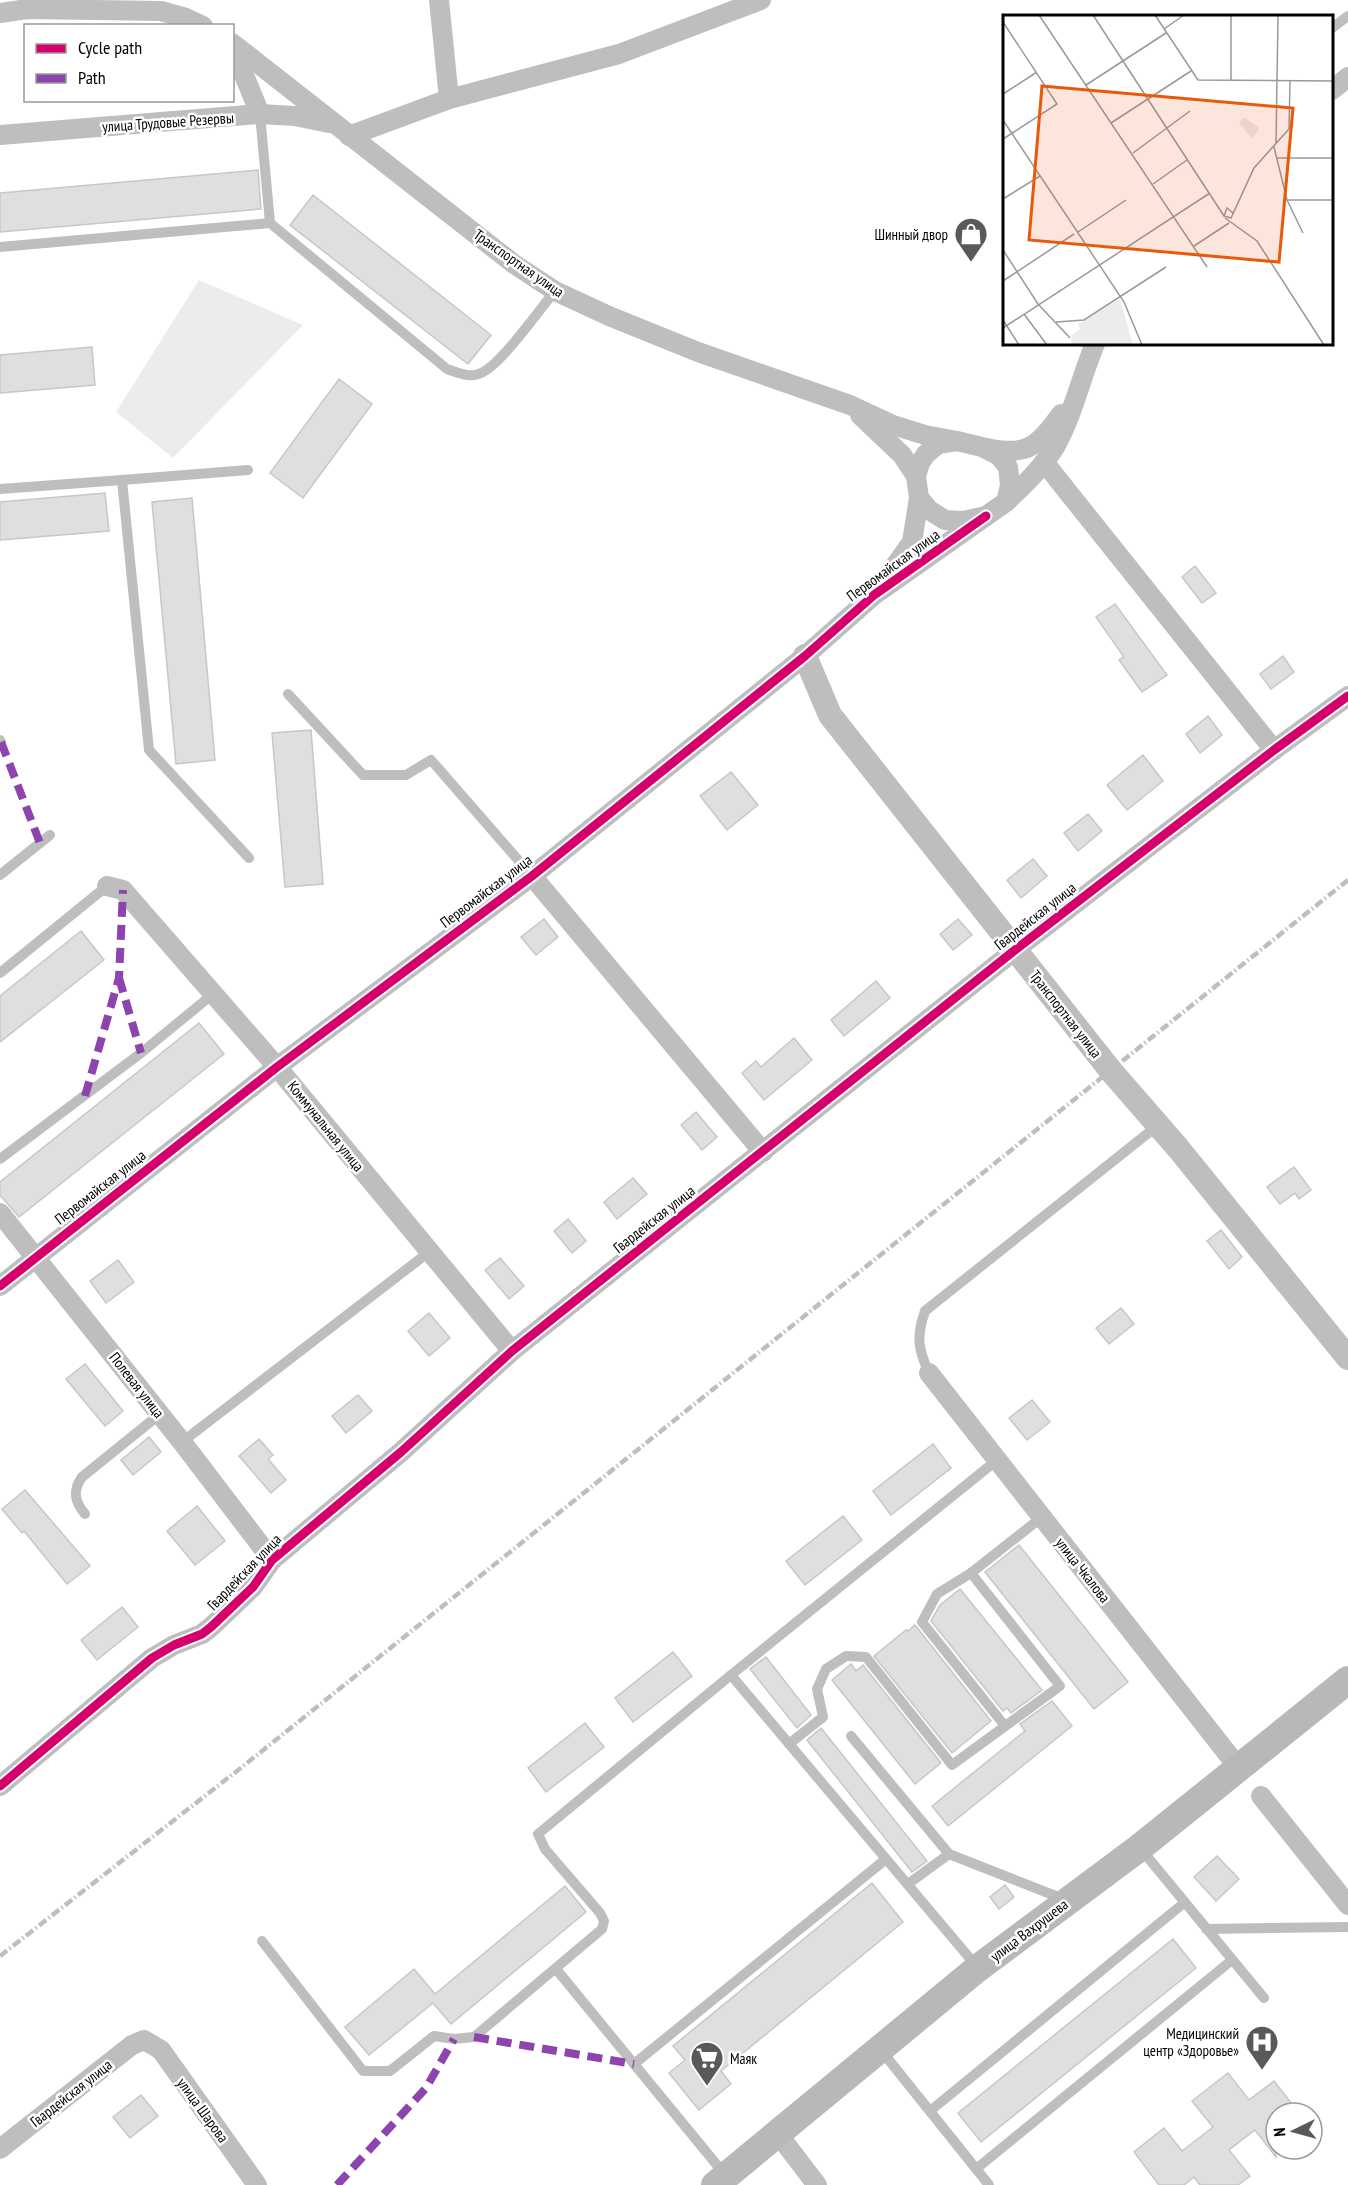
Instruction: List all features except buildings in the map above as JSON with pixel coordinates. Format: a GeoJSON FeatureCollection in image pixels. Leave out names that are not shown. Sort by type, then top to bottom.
{"type":"FeatureCollection","features":[{"type":"Feature","properties":{"kind":"main road","name":"улица Вахрушева"},"geometry":{"type":"LineString","coordinates":[[720,2181],[978,1968],[1139,1848],[1348,1680]]}},
{"type":"Feature","properties":{"kind":"street"},"geometry":{"type":"LineString","coordinates":[[440,0],[449,99]]}},
{"type":"Feature","properties":{"kind":"street"},"geometry":{"type":"LineString","coordinates":[[342,130],[620,54],[761,0]]}},
{"type":"Feature","properties":{"kind":"street"},"geometry":{"type":"LineString","coordinates":[[0,13],[27,5],[161,11],[199,24]]}},
{"type":"Feature","properties":{"kind":"street","name":"Транспортная улица"},"geometry":{"type":"LineString","coordinates":[[234,44],[294,89],[342,130],[514,264],[555,291],[609,316],[698,352],[850,405],[892,424],[925,435],[957,441]]}},
{"type":"Feature","properties":{"kind":"street"},"geometry":{"type":"LineString","coordinates":[[234,54],[260,114]]}},
{"type":"Feature","properties":{"kind":"street"},"geometry":{"type":"LineString","coordinates":[[1333,89],[1348,77]]}},
{"type":"Feature","properties":{"kind":"street","name":"улица Трудовые Резервы"},"geometry":{"type":"LineString","coordinates":[[0,135],[260,114],[312,118],[342,130]]}},
{"type":"Feature","properties":{"kind":"street"},"geometry":{"type":"LineString","coordinates":[[920,498],[929,510],[945,520],[963,521],[986,516],[1006,502],[1055,447],[1095,345]]}},
{"type":"Feature","properties":{"kind":"street"},"geometry":{"type":"LineString","coordinates":[[916,476],[926,454],[938,444],[957,441],[1007,452],[1027,448],[1038,442],[1063,412],[1081,378]]}},
{"type":"Feature","properties":{"kind":"street"},"geometry":{"type":"LineString","coordinates":[[850,405],[902,455],[916,476],[920,498],[912,542],[873,595]]}},
{"type":"Feature","properties":{"kind":"street"},"geometry":{"type":"LineString","coordinates":[[982,447],[999,456],[1008,466],[1011,485],[1006,502]]}},
{"type":"Feature","properties":{"kind":"street"},"geometry":{"type":"LineString","coordinates":[[1044,462],[1274,750]]}},
{"type":"Feature","properties":{"kind":"street","name":"Первомайская улица"},"geometry":{"type":"LineString","coordinates":[[0,1286],[277,1066],[532,876],[805,656],[873,595],[986,516]]}},
{"type":"Feature","properties":{"kind":"street","name":"Транспортная улица"},"geometry":{"type":"LineString","coordinates":[[805,656],[830,715],[1111,1071],[1348,1358]]}},
{"type":"Feature","properties":{"kind":"street","name":"Гвардейская улица"},"geometry":{"type":"LineString","coordinates":[[0,1786],[152,1659],[167,1649],[202,1634],[211,1627],[253,1587],[272,1560],[401,1452],[512,1351],[1015,950],[1274,750],[1348,696]]}},
{"type":"Feature","properties":{"kind":"street"},"geometry":{"type":"LineString","coordinates":[[532,876],[763,1152]]}},
{"type":"Feature","properties":{"kind":"street","name":"Коммунальная улица"},"geometry":{"type":"LineString","coordinates":[[107,886],[123,890],[277,1066],[512,1351]]}},
{"type":"Feature","properties":{"kind":"street","name":"Полевая улица"},"geometry":{"type":"LineString","coordinates":[[0,1213],[182,1442],[272,1560]]}},
{"type":"Feature","properties":{"kind":"street","name":"улица Чкалова"},"geometry":{"type":"LineString","coordinates":[[928,1373],[1238,1767]]}},
{"type":"Feature","properties":{"kind":"street"},"geometry":{"type":"LineString","coordinates":[[1261,1796],[1348,1905]]}},
{"type":"Feature","properties":{"kind":"street","name":"Гвардейская улица"},"geometry":{"type":"LineString","coordinates":[[0,2149],[132,2046],[144,2040]]}},
{"type":"Feature","properties":{"kind":"street","name":"улица Шарова"},"geometry":{"type":"LineString","coordinates":[[144,2040],[161,2050],[257,2185]]}},
{"type":"Feature","properties":{"kind":"street"},"geometry":{"type":"LineString","coordinates":[[778,2134],[818,2185]]}},
{"type":"Feature","properties":{"kind":"lane"},"geometry":{"type":"LineString","coordinates":[[1333,27],[1348,16]]}},
{"type":"Feature","properties":{"kind":"lane"},"geometry":{"type":"LineString","coordinates":[[260,114],[270,223]]}},
{"type":"Feature","properties":{"kind":"lane"},"geometry":{"type":"LineString","coordinates":[[0,247],[270,223],[447,369],[465,376],[483,373],[498,361],[555,291]]}},
{"type":"Feature","properties":{"kind":"lane"},"geometry":{"type":"LineString","coordinates":[[0,489],[248,470]]}},
{"type":"Feature","properties":{"kind":"lane"},"geometry":{"type":"LineString","coordinates":[[122,480],[149,750],[249,858]]}},
{"type":"Feature","properties":{"kind":"lane"},"geometry":{"type":"LineString","coordinates":[[288,694],[363,775],[406,775],[431,760],[532,876]]}},
{"type":"Feature","properties":{"kind":"lane"},"geometry":{"type":"LineString","coordinates":[[0,875],[50,835]]}},
{"type":"Feature","properties":{"kind":"lane"},"geometry":{"type":"LineString","coordinates":[[0,973],[107,886]]}},
{"type":"Feature","properties":{"kind":"lane"},"geometry":{"type":"LineString","coordinates":[[0,1159],[141,1053],[213,994]]}},
{"type":"Feature","properties":{"kind":"lane"},"geometry":{"type":"LineString","coordinates":[[928,1373],[919,1352],[919,1329],[925,1311],[1157,1126]]}},
{"type":"Feature","properties":{"kind":"lane"},"geometry":{"type":"LineString","coordinates":[[182,1442],[429,1252]]}},
{"type":"Feature","properties":{"kind":"lane"},"geometry":{"type":"LineString","coordinates":[[85,1514],[75,1497],[77,1484],[82,1477],[160,1414]]}},
{"type":"Feature","properties":{"kind":"lane"},"geometry":{"type":"LineString","coordinates":[[262,1941],[363,2071],[390,2071],[434,2036],[454,2039],[474,2037],[602,1929],[604,1921],[600,1913],[545,1849],[538,1834],[731,1674],[997,1460]]}},
{"type":"Feature","properties":{"kind":"lane"},"geometry":{"type":"LineString","coordinates":[[1005,1726],[921,1622],[937,1594],[971,1573],[1042,1517]]}},
{"type":"Feature","properties":{"kind":"lane"},"geometry":{"type":"LineString","coordinates":[[789,1744],[823,1717],[817,1689],[826,1669],[846,1656],[866,1658],[952,1765],[1060,1686],[971,1573]]}},
{"type":"Feature","properties":{"kind":"lane"},"geometry":{"type":"LineString","coordinates":[[731,1674],[978,1968]]}},
{"type":"Feature","properties":{"kind":"lane"},"geometry":{"type":"LineString","coordinates":[[851,1736],[949,1854],[1068,1900]]}},
{"type":"Feature","properties":{"kind":"lane"},"geometry":{"type":"LineString","coordinates":[[1139,1848],[1264,1998]]}},
{"type":"Feature","properties":{"kind":"lane"},"geometry":{"type":"LineString","coordinates":[[908,1884],[949,1854]]}},
{"type":"Feature","properties":{"kind":"lane"},"geometry":{"type":"LineString","coordinates":[[634,2064],[886,1858]]}},
{"type":"Feature","properties":{"kind":"lane"},"geometry":{"type":"LineString","coordinates":[[930,2111],[1184,1903]]}},
{"type":"Feature","properties":{"kind":"lane"},"geometry":{"type":"LineString","coordinates":[[1206,1929],[1348,1927]]}},
{"type":"Feature","properties":{"kind":"lane"},"geometry":{"type":"LineString","coordinates":[[976,2169],[1232,1960]]}},
{"type":"Feature","properties":{"kind":"lane"},"geometry":{"type":"LineString","coordinates":[[556,1969],[634,2064],[720,2181]]}},
{"type":"Feature","properties":{"kind":"lane"},"geometry":{"type":"LineString","coordinates":[[880,2049],[989,2185]]}},
{"type":"Feature","properties":{"kind":"shaded area"},"geometry":{"type":"Polygon","coordinates":[[[199,280],[303,325],[173,458],[116,412],[199,280]]]}},
{"type":"Feature","properties":{"kind":"railway"},"geometry":{"type":"LineString","coordinates":[[0,1956],[242,1767],[1348,880]]}},
{"type":"Feature","properties":{"kind":"marked path"},"geometry":{"type":"LineString","coordinates":[[1,742],[40,843]]}},
{"type":"Feature","properties":{"kind":"marked path"},"geometry":{"type":"LineString","coordinates":[[85,1096],[119,978],[123,890]]}},
{"type":"Feature","properties":{"kind":"marked path"},"geometry":{"type":"LineString","coordinates":[[119,978],[141,1053]]}},
{"type":"Feature","properties":{"kind":"marked path"},"geometry":{"type":"LineString","coordinates":[[474,2037],[634,2064]]}},
{"type":"Feature","properties":{"kind":"marked path"},"geometry":{"type":"LineString","coordinates":[[337,2185],[426,2088],[454,2039]]}},
{"type":"Feature","properties":{"kind":"cycle path"},"geometry":{"type":"LineString","coordinates":[[0,1286],[277,1067],[532,876],[805,656],[874,595],[986,516]]}},
{"type":"Feature","properties":{"kind":"cycle path"},"geometry":{"type":"LineString","coordinates":[[0,1786],[152,1658],[174,1645],[202,1634],[211,1627],[253,1587],[272,1560],[401,1452],[512,1351],[1015,950],[1274,750],[1348,696]]}},
{"type":"Feature","properties":{"kind":"place","name":"Шинный двор"},"geometry":{"type":"Point","coordinates":[971,263]}},
{"type":"Feature","properties":{"kind":"place","name":"Медицинский центр «Здоровье»"},"geometry":{"type":"Point","coordinates":[1262,2071]}},
{"type":"Feature","properties":{"kind":"place","name":"Маяк"},"geometry":{"type":"Point","coordinates":[707,2087]}}]}
